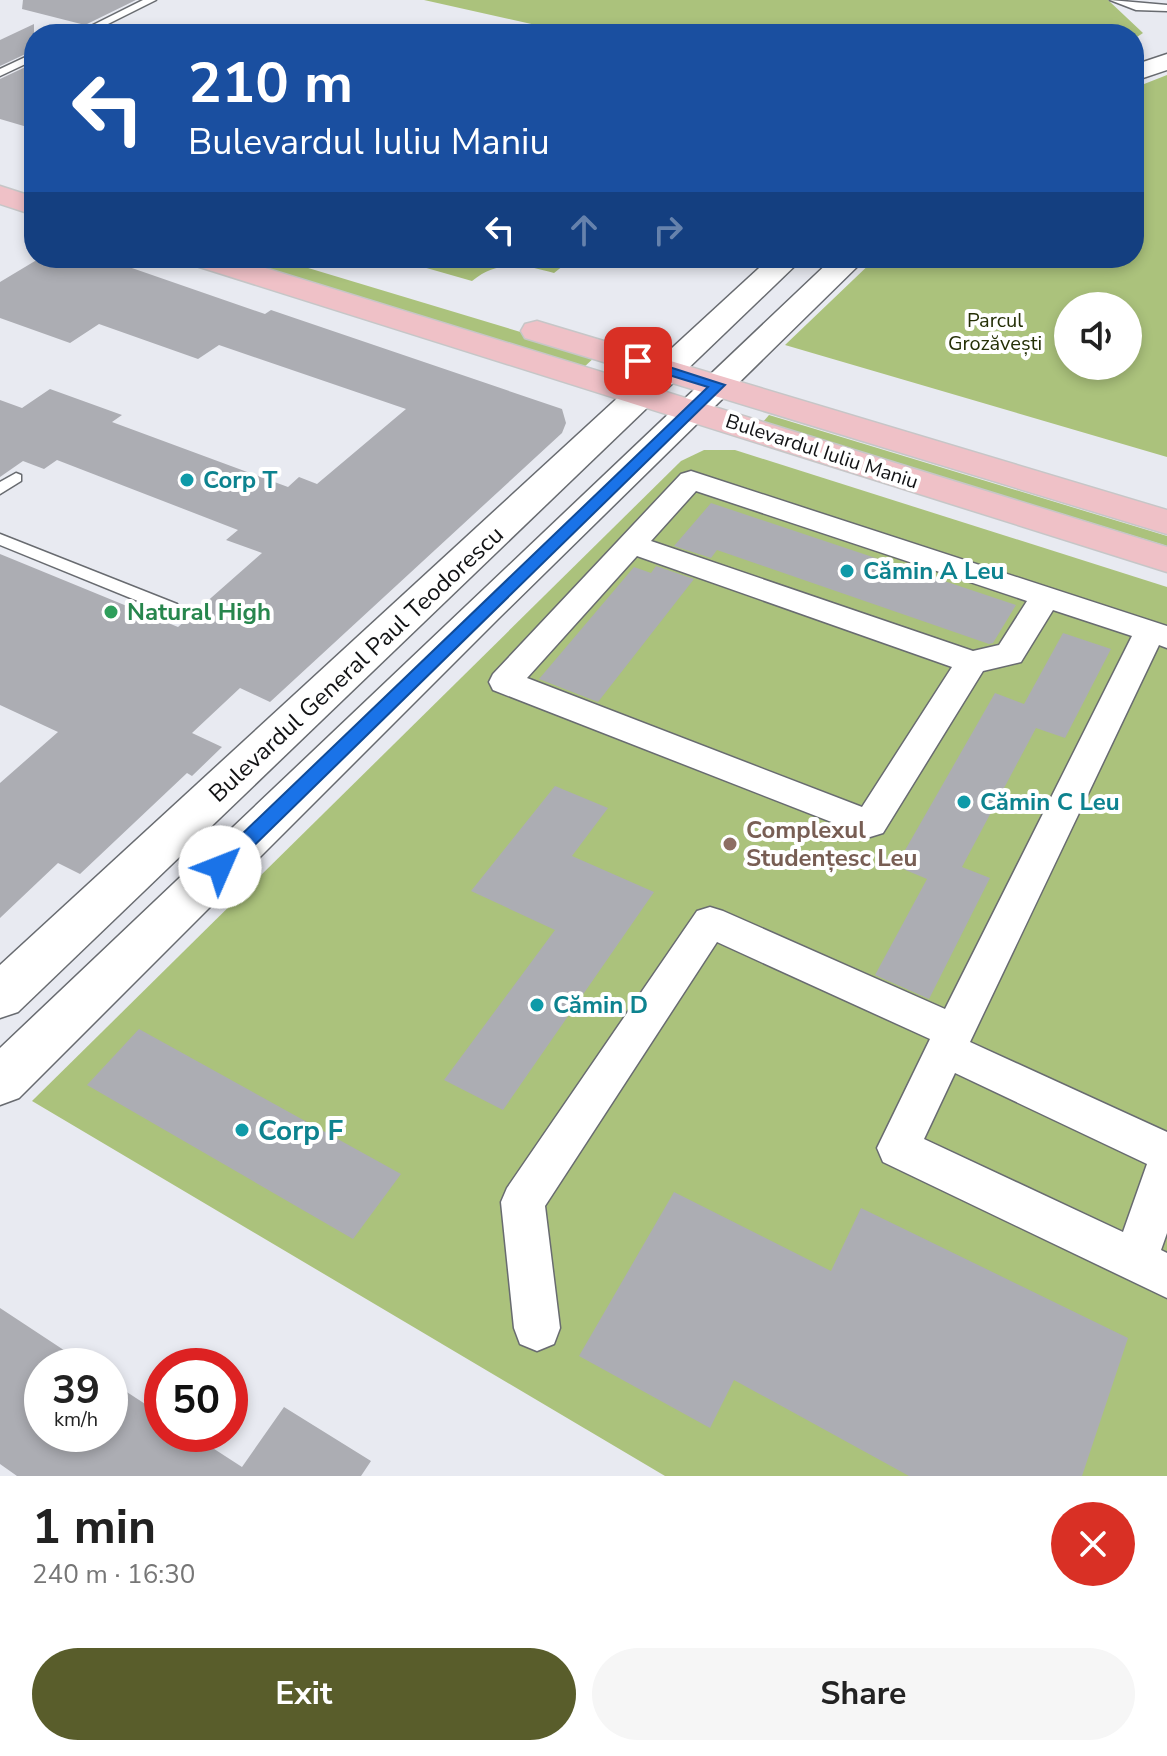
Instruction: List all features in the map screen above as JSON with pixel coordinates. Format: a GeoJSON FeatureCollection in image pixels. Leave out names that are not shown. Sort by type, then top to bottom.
{"type":"FeatureCollection","features":[{"type":"Feature","properties":{"kind":"main road"},"geometry":{"type":"LineString","coordinates":[[1144,48],[1167,40]]}},
{"type":"Feature","properties":{"kind":"main road"},"geometry":{"type":"LineString","coordinates":[[1144,70],[1167,62]]}},
{"type":"Feature","properties":{"kind":"main road"},"geometry":{"type":"LineString","coordinates":[[0,167],[24,175]]}},
{"type":"Feature","properties":{"kind":"main road"},"geometry":{"type":"LineString","coordinates":[[0,195],[24,203]]}},
{"type":"Feature","properties":{"kind":"main road","name":"Bulevardul Iuliu Maniu"},"geometry":{"type":"LineString","coordinates":[[233,268],[640,395],[705,398],[1167,522]]}},
{"type":"Feature","properties":{"kind":"main road"},"geometry":{"type":"LineString","coordinates":[[331,268],[441,301]]}},
{"type":"Feature","properties":{"kind":"main road","name":"Bulevardul General Paul Teodorescu"},"geometry":{"type":"LineString","coordinates":[[0,997],[777,268]]}},
{"type":"Feature","properties":{"kind":"main road","name":"Bulevardul General Paul Teodorescu"},"geometry":{"type":"LineString","coordinates":[[0,1082],[841,268]]}},
{"type":"Feature","properties":{"kind":"main road","name":"Bulevardul Iuliu Maniu"},"geometry":{"type":"LineString","coordinates":[[510,322],[667,370],[705,398],[1167,560]]}},
{"type":"Feature","properties":{"kind":"street"},"geometry":{"type":"LineString","coordinates":[[972,662],[870,824],[505,682],[691,480],[1159,634],[898,1148],[1151,1268],[1167,1168]]}},
{"type":"Feature","properties":{"kind":"street"},"geometry":{"type":"LineString","coordinates":[[631,544],[972,662],[1010,654],[1045,597]]}},
{"type":"Feature","properties":{"kind":"street"},"geometry":{"type":"LineString","coordinates":[[537,1328],[523,1202],[710,922],[952,1041],[1167,1153]]}},
{"type":"Feature","properties":{"kind":"lane"},"geometry":{"type":"LineString","coordinates":[[101,24],[151,0]]}},
{"type":"Feature","properties":{"kind":"lane"},"geometry":{"type":"LineString","coordinates":[[1115,0],[1136,7],[1167,8]]}},
{"type":"Feature","properties":{"kind":"lane"},"geometry":{"type":"LineString","coordinates":[[0,73],[24,61]]}},
{"type":"Feature","properties":{"kind":"lane"},"geometry":{"type":"LineString","coordinates":[[0,489],[16,478]]}},
{"type":"Feature","properties":{"kind":"lane"},"geometry":{"type":"LineString","coordinates":[[0,539],[171,608]]}},
{"type":"Feature","properties":{"kind":"green space"},"geometry":{"type":"Polygon","coordinates":[[[424,0],[1108,0],[1133,24],[531,24],[424,0]]]}},
{"type":"Feature","properties":{"kind":"green space","name":"Parcul Grozăvești"},"geometry":{"type":"Polygon","coordinates":[[[1167,75],[1167,457],[785,345],[866,268],[1144,268],[1144,84],[1167,75]]]}},
{"type":"Feature","properties":{"kind":"green space"},"geometry":{"type":"Polygon","coordinates":[[[261,268],[308,268],[597,355],[582,369],[261,268]]]}},
{"type":"Feature","properties":{"kind":"green space"},"geometry":{"type":"Polygon","coordinates":[[[426,268],[498,268],[472,281],[426,268]]]}},
{"type":"Feature","properties":{"kind":"green space"},"geometry":{"type":"Polygon","coordinates":[[[532,268],[560,268],[554,273],[532,268]]]}},
{"type":"Feature","properties":{"kind":"green space"},"geometry":{"type":"Polygon","coordinates":[[[769,415],[1167,536],[1167,546],[763,422],[769,415]]]}},
{"type":"Feature","properties":{"kind":"green space","name":"Complexul Studențesc Leu"},"geometry":{"type":"Polygon","coordinates":[[[704,450],[735,450],[1167,587],[1167,1476],[665,1476],[32,1101],[681,461],[704,450]]]}},
{"type":"Feature","properties":{"kind":"building"},"geometry":{"type":"Polygon","coordinates":[[[23,0],[136,0],[87,24],[22,9],[23,0]]]}},
{"type":"Feature","properties":{"kind":"building"},"geometry":{"type":"Polygon","coordinates":[[[24,29],[24,55],[0,66],[0,40],[24,29]]]}},
{"type":"Feature","properties":{"kind":"building"},"geometry":{"type":"Polygon","coordinates":[[[24,68],[24,126],[0,119],[0,79],[24,68]]]}},
{"type":"Feature","properties":{"kind":"building"},"geometry":{"type":"Polygon","coordinates":[[[24,268],[132,268],[265,314],[271,310],[562,409],[566,423],[562,433],[270,702],[240,688],[192,733],[222,747],[192,776],[187,773],[80,874],[58,863],[0,918],[0,783],[58,732],[0,705],[0,554],[178,627],[262,553],[226,540],[238,530],[57,460],[44,469],[23,461],[0,477],[0,400],[22,408],[50,389],[122,415],[112,422],[288,487],[299,477],[317,484],[406,409],[219,345],[198,359],[99,324],[70,343],[0,318],[0,282],[24,268]]]}},
{"type":"Feature","properties":{"kind":"building","name":"Cămin A Leu"},"geometry":{"type":"Polygon","coordinates":[[[711,503],[1016,605],[993,643],[989,644],[717,550],[711,558],[674,546],[711,503]]]}},
{"type":"Feature","properties":{"kind":"building"},"geometry":{"type":"Polygon","coordinates":[[[656,566],[694,579],[598,702],[539,679],[634,567],[651,573],[656,566]]]}},
{"type":"Feature","properties":{"kind":"building","name":"Cămin C Leu"},"geometry":{"type":"Polygon","coordinates":[[[1063,633],[1111,649],[1065,738],[1036,728],[962,867],[990,878],[929,999],[875,975],[927,879],[896,866],[995,693],[1024,704],[1063,633]]]}},
{"type":"Feature","properties":{"kind":"building","name":"Cămin D"},"geometry":{"type":"Polygon","coordinates":[[[555,786],[608,808],[572,856],[654,892],[503,1110],[444,1080],[555,930],[471,891],[555,786]]]}},
{"type":"Feature","properties":{"kind":"building","name":"Corp F"},"geometry":{"type":"Polygon","coordinates":[[[139,1029],[401,1174],[353,1239],[87,1085],[139,1029]]]}},
{"type":"Feature","properties":{"kind":"building"},"geometry":{"type":"Polygon","coordinates":[[[674,1192],[831,1271],[861,1208],[1128,1338],[1082,1476],[909,1476],[734,1380],[710,1428],[579,1356],[674,1192]]]}},
{"type":"Feature","properties":{"kind":"building"},"geometry":{"type":"Polygon","coordinates":[[[0,1308],[61,1348],[24,1348],[24,1452],[128,1452],[128,1393],[144,1403],[144,1452],[219,1452],[242,1467],[284,1407],[371,1461],[361,1476],[17,1476],[0,1464],[0,1308]]]}},
{"type":"Feature","properties":{"kind":"place","name":"Corp T"},"geometry":{"type":"Point","coordinates":[187,480]}},
{"type":"Feature","properties":{"kind":"place","name":"Cămin A Leu"},"geometry":{"type":"Point","coordinates":[847,571]}},
{"type":"Feature","properties":{"kind":"place","name":"Natural High"},"geometry":{"type":"Point","coordinates":[111,612]}},
{"type":"Feature","properties":{"kind":"place","name":"Cămin C Leu"},"geometry":{"type":"Point","coordinates":[964,802]}},
{"type":"Feature","properties":{"kind":"place","name":"Complexul Studențesc Leu"},"geometry":{"type":"Point","coordinates":[730,844]}},
{"type":"Feature","properties":{"kind":"place","name":"Cămin D"},"geometry":{"type":"Point","coordinates":[537,1005]}},
{"type":"Feature","properties":{"kind":"place","name":"Corp F"},"geometry":{"type":"Point","coordinates":[242,1130]}},
{"type":"Feature","properties":{"kind":"route"},"geometry":{"type":"LineString","coordinates":[[220,867],[718,385],[638,361]]}}]}
